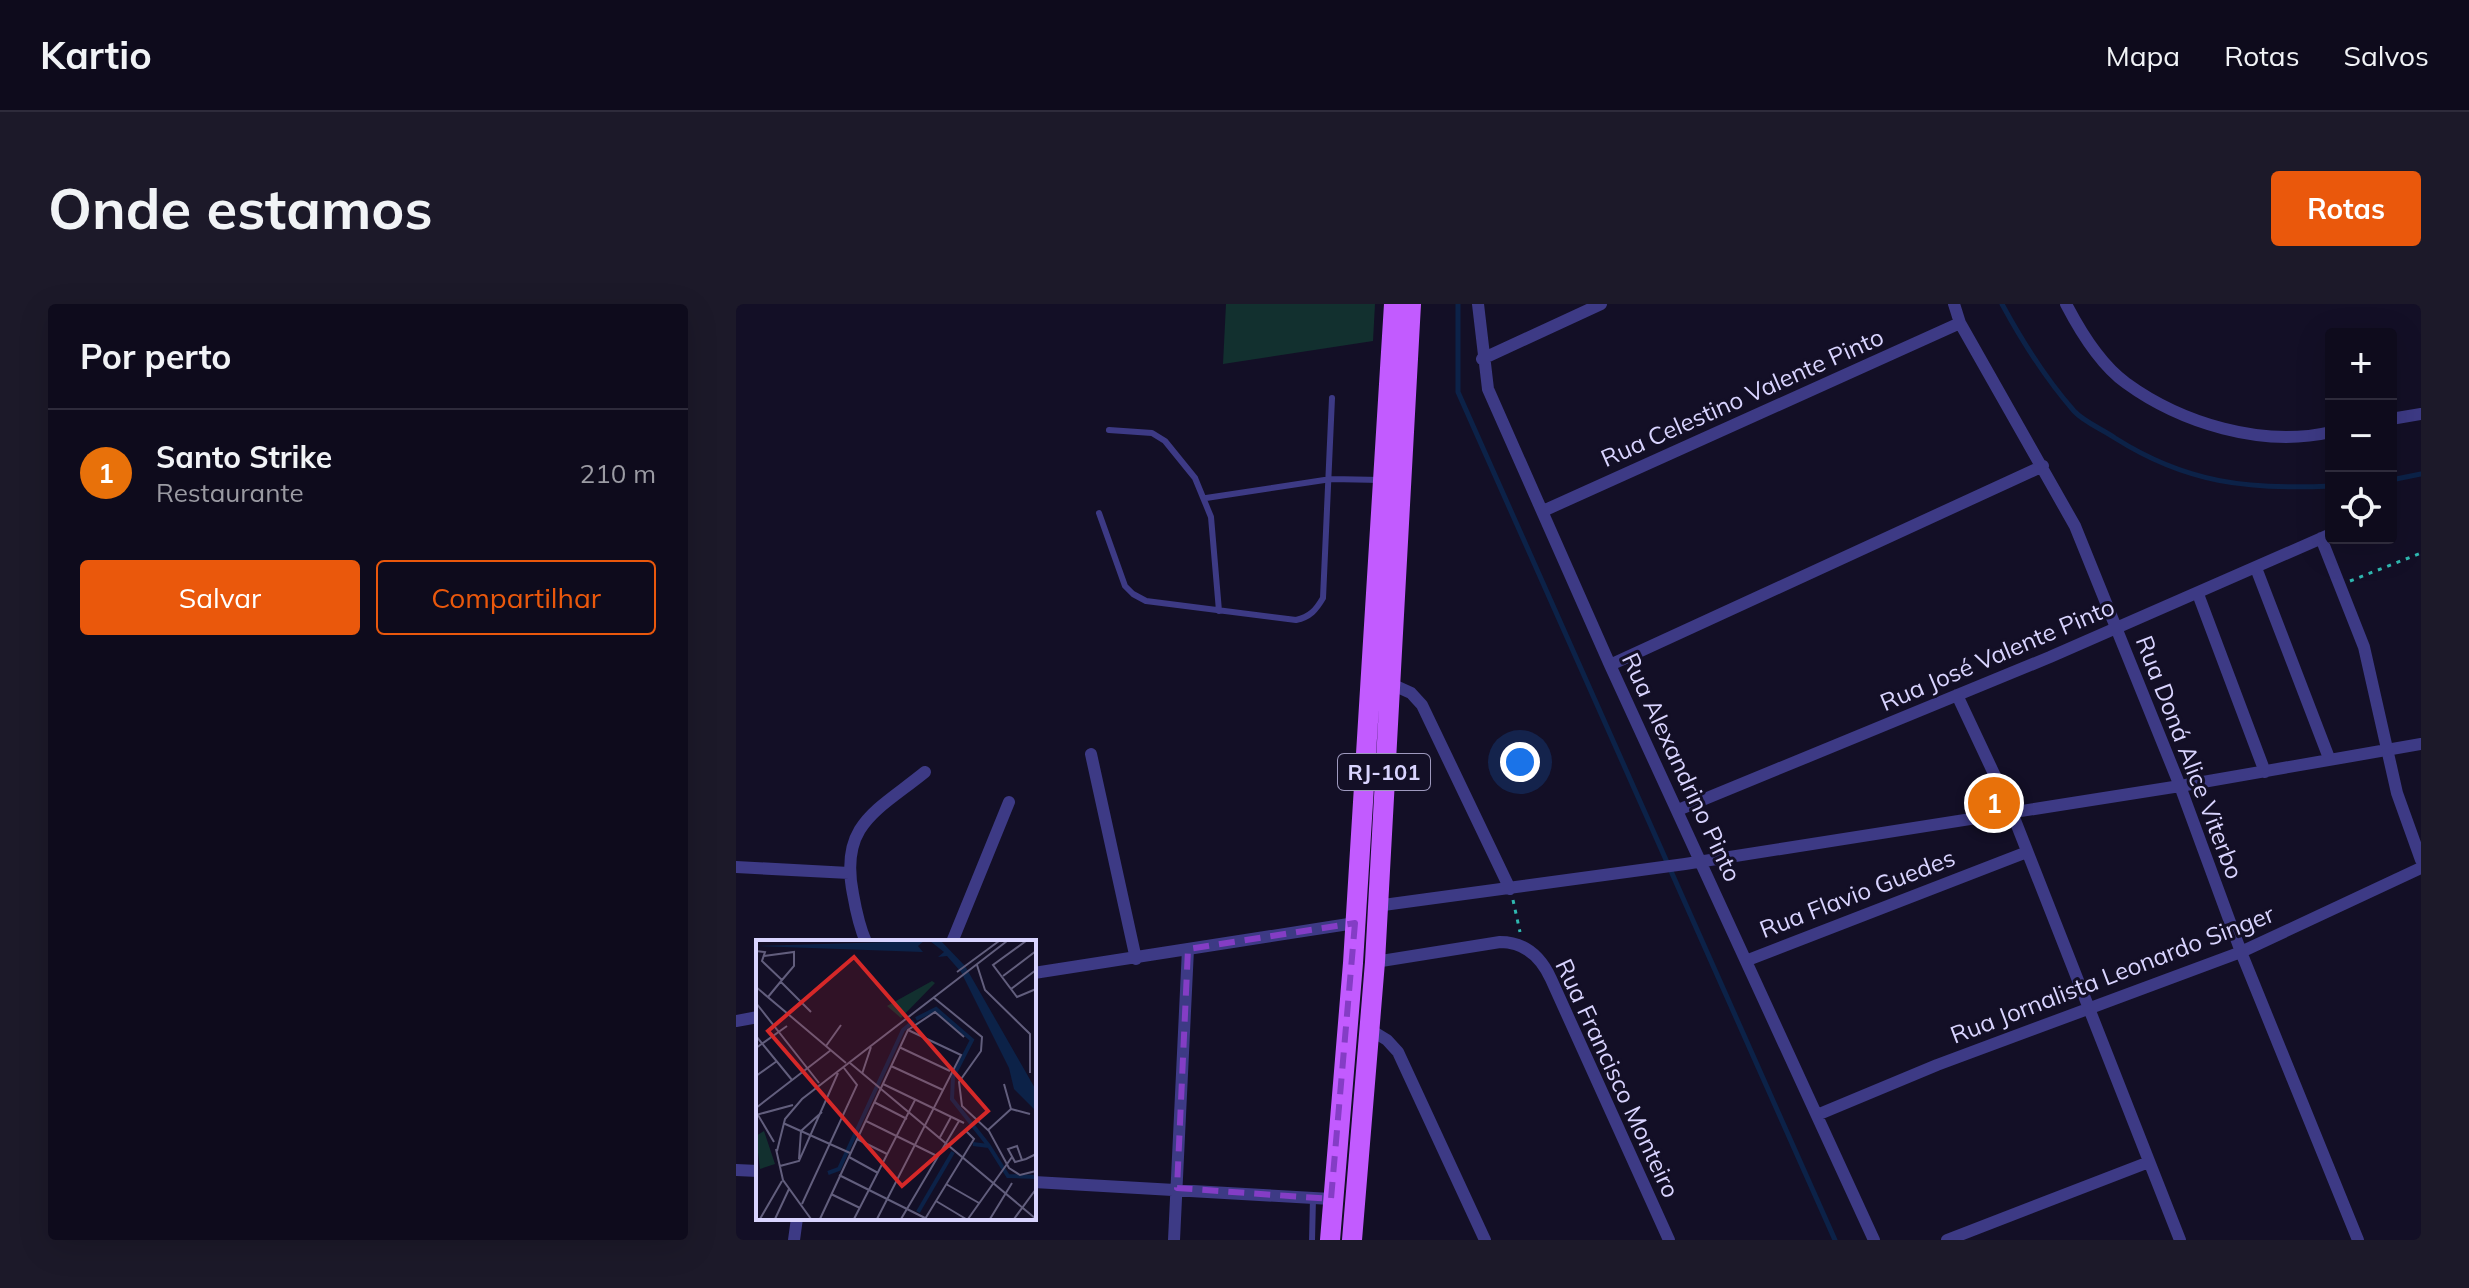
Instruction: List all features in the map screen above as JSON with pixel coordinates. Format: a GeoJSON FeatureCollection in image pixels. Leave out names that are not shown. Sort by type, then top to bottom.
{"type":"FeatureCollection","features":[{"type":"Feature","properties":{"kind":"main road","name":"RJ-101"},"geometry":{"type":"LineString","coordinates":[[1322,1238],[1322,1198],[1355,923],[1394,304]]}},
{"type":"Feature","properties":{"kind":"main road","name":"RJ-101"},"geometry":{"type":"LineString","coordinates":[[1352,1240],[1375,962],[1411,304]]}},
{"type":"Feature","properties":{"kind":"street","name":"Rua Alexandrino Pinto"},"geometry":{"type":"LineString","coordinates":[[1478,304],[1482,359],[1488,389],[1610,665],[1703,861],[1874,1240]]}},
{"type":"Feature","properties":{"kind":"street"},"geometry":{"type":"LineString","coordinates":[[1482,359],[1601,304]]}},
{"type":"Feature","properties":{"kind":"street","name":"Rua Doná Alice Viterbo"},"geometry":{"type":"LineString","coordinates":[[1954,304],[1960,323],[2075,526],[2180,786],[2241,952],[2358,1240]]}},
{"type":"Feature","properties":{"kind":"street"},"geometry":{"type":"LineString","coordinates":[[2066,304],[2080,330],[2124,382],[2189,419],[2249,435],[2325,432]]}},
{"type":"Feature","properties":{"kind":"street","name":"Rua Celestino Valente Pinto"},"geometry":{"type":"LineString","coordinates":[[1543,511],[1960,323]]}},
{"type":"Feature","properties":{"kind":"street"},"geometry":{"type":"LineString","coordinates":[[2397,418],[2421,414]]}},
{"type":"Feature","properties":{"kind":"street"},"geometry":{"type":"LineString","coordinates":[[1610,665],[2043,466]]}},
{"type":"Feature","properties":{"kind":"street","name":"Rua José Valente Pinto"},"geometry":{"type":"LineString","coordinates":[[1678,810],[2117,629],[2325,536]]}},
{"type":"Feature","properties":{"kind":"street"},"geometry":{"type":"LineString","coordinates":[[2328,544],[2364,647],[2401,806],[2421,860]]}},
{"type":"Feature","properties":{"kind":"street"},"geometry":{"type":"LineString","coordinates":[[2256,568],[2329,758]]}},
{"type":"Feature","properties":{"kind":"street"},"geometry":{"type":"LineString","coordinates":[[2198,594],[2265,772]]}},
{"type":"Feature","properties":{"kind":"street"},"geometry":{"type":"LineString","coordinates":[[1389,683],[1411,693],[1422,705],[1510,889]]}},
{"type":"Feature","properties":{"kind":"street"},"geometry":{"type":"LineString","coordinates":[[1957,695],[2011,810],[2180,1240]]}},
{"type":"Feature","properties":{"kind":"street"},"geometry":{"type":"LineString","coordinates":[[1376,906],[1685,864],[2011,810],[2180,786],[2421,744]]}},
{"type":"Feature","properties":{"kind":"street"},"geometry":{"type":"LineString","coordinates":[[1091,754],[1136,959]]}},
{"type":"Feature","properties":{"kind":"street"},"geometry":{"type":"LineString","coordinates":[[866,940],[849,873],[851,847],[865,821],[925,772]]}},
{"type":"Feature","properties":{"kind":"street"},"geometry":{"type":"LineString","coordinates":[[953,940],[1009,802]]}},
{"type":"Feature","properties":{"kind":"street","name":"Rua Flavio Guedes"},"geometry":{"type":"LineString","coordinates":[[1748,960],[2027,852]]}},
{"type":"Feature","properties":{"kind":"street"},"geometry":{"type":"LineString","coordinates":[[736,867],[849,873]]}},
{"type":"Feature","properties":{"kind":"street","name":"Rua Jornalista Leonardo Singer"},"geometry":{"type":"LineString","coordinates":[[1817,1115],[1937,1065],[2241,952],[2421,868]]}},
{"type":"Feature","properties":{"kind":"street"},"geometry":{"type":"LineString","coordinates":[[1036,973],[1355,923]]}},
{"type":"Feature","properties":{"kind":"street","name":"Rua Francisco Monteiro"},"geometry":{"type":"LineString","coordinates":[[1375,962],[1500,942],[1523,946],[1549,973],[1669,1240]]}},
{"type":"Feature","properties":{"kind":"street"},"geometry":{"type":"LineString","coordinates":[[1174,1240],[1188,949]]}},
{"type":"Feature","properties":{"kind":"street"},"geometry":{"type":"LineString","coordinates":[[736,1021],[756,1017]]}},
{"type":"Feature","properties":{"kind":"street"},"geometry":{"type":"LineString","coordinates":[[1369,1029],[1387,1040],[1398,1052],[1485,1240]]}},
{"type":"Feature","properties":{"kind":"street"},"geometry":{"type":"LineString","coordinates":[[1947,1240],[2149,1162]]}},
{"type":"Feature","properties":{"kind":"street"},"geometry":{"type":"LineString","coordinates":[[736,1170],[756,1171]]}},
{"type":"Feature","properties":{"kind":"street"},"geometry":{"type":"LineString","coordinates":[[1036,1182],[1322,1198]]}},
{"type":"Feature","properties":{"kind":"street"},"geometry":{"type":"LineString","coordinates":[[794,1240],[797,1220]]}},
{"type":"Feature","properties":{"kind":"lane"},"geometry":{"type":"LineString","coordinates":[[1099,513],[1125,586],[1133,594],[1146,601],[1296,620],[1316,610],[1323,598],[1331,479],[1332,398]]}},
{"type":"Feature","properties":{"kind":"lane"},"geometry":{"type":"LineString","coordinates":[[1109,430],[1152,433],[1165,441],[1195,478],[1206,498],[1219,611]]}},
{"type":"Feature","properties":{"kind":"lane"},"geometry":{"type":"LineString","coordinates":[[1206,498],[1331,479],[1381,480]]}},
{"type":"Feature","properties":{"kind":"path"},"geometry":{"type":"LineString","coordinates":[[2341,585],[2421,553]]}},
{"type":"Feature","properties":{"kind":"path"},"geometry":{"type":"LineString","coordinates":[[1510,889],[1523,946]]}},
{"type":"Feature","properties":{"kind":"highlighted area"},"geometry":{"type":"Polygon","coordinates":[[[1355,923],[1331,1199],[1177,1188],[1188,949],[1355,923]]]}},
{"type":"Feature","properties":{"kind":"green space"},"geometry":{"type":"Polygon","coordinates":[[[1226,304],[1375,304],[1373,341],[1223,364],[1226,304]]]}},
{"type":"Feature","properties":{"kind":"waterway"},"geometry":{"type":"LineString","coordinates":[[1458,304],[1458,392],[1835,1240]]}},
{"type":"Feature","properties":{"kind":"waterway"},"geometry":{"type":"LineString","coordinates":[[2002,304],[2035,359],[2074,411],[2141,453],[2167,465],[2218,480],[2272,487],[2325,486]]}},
{"type":"Feature","properties":{"kind":"waterway"},"geometry":{"type":"LineString","coordinates":[[2397,479],[2421,474]]}},
{"type":"Feature","properties":{"kind":"place","name":"Santo Strike"},"geometry":{"type":"Point","coordinates":[1994,803]}}]}
